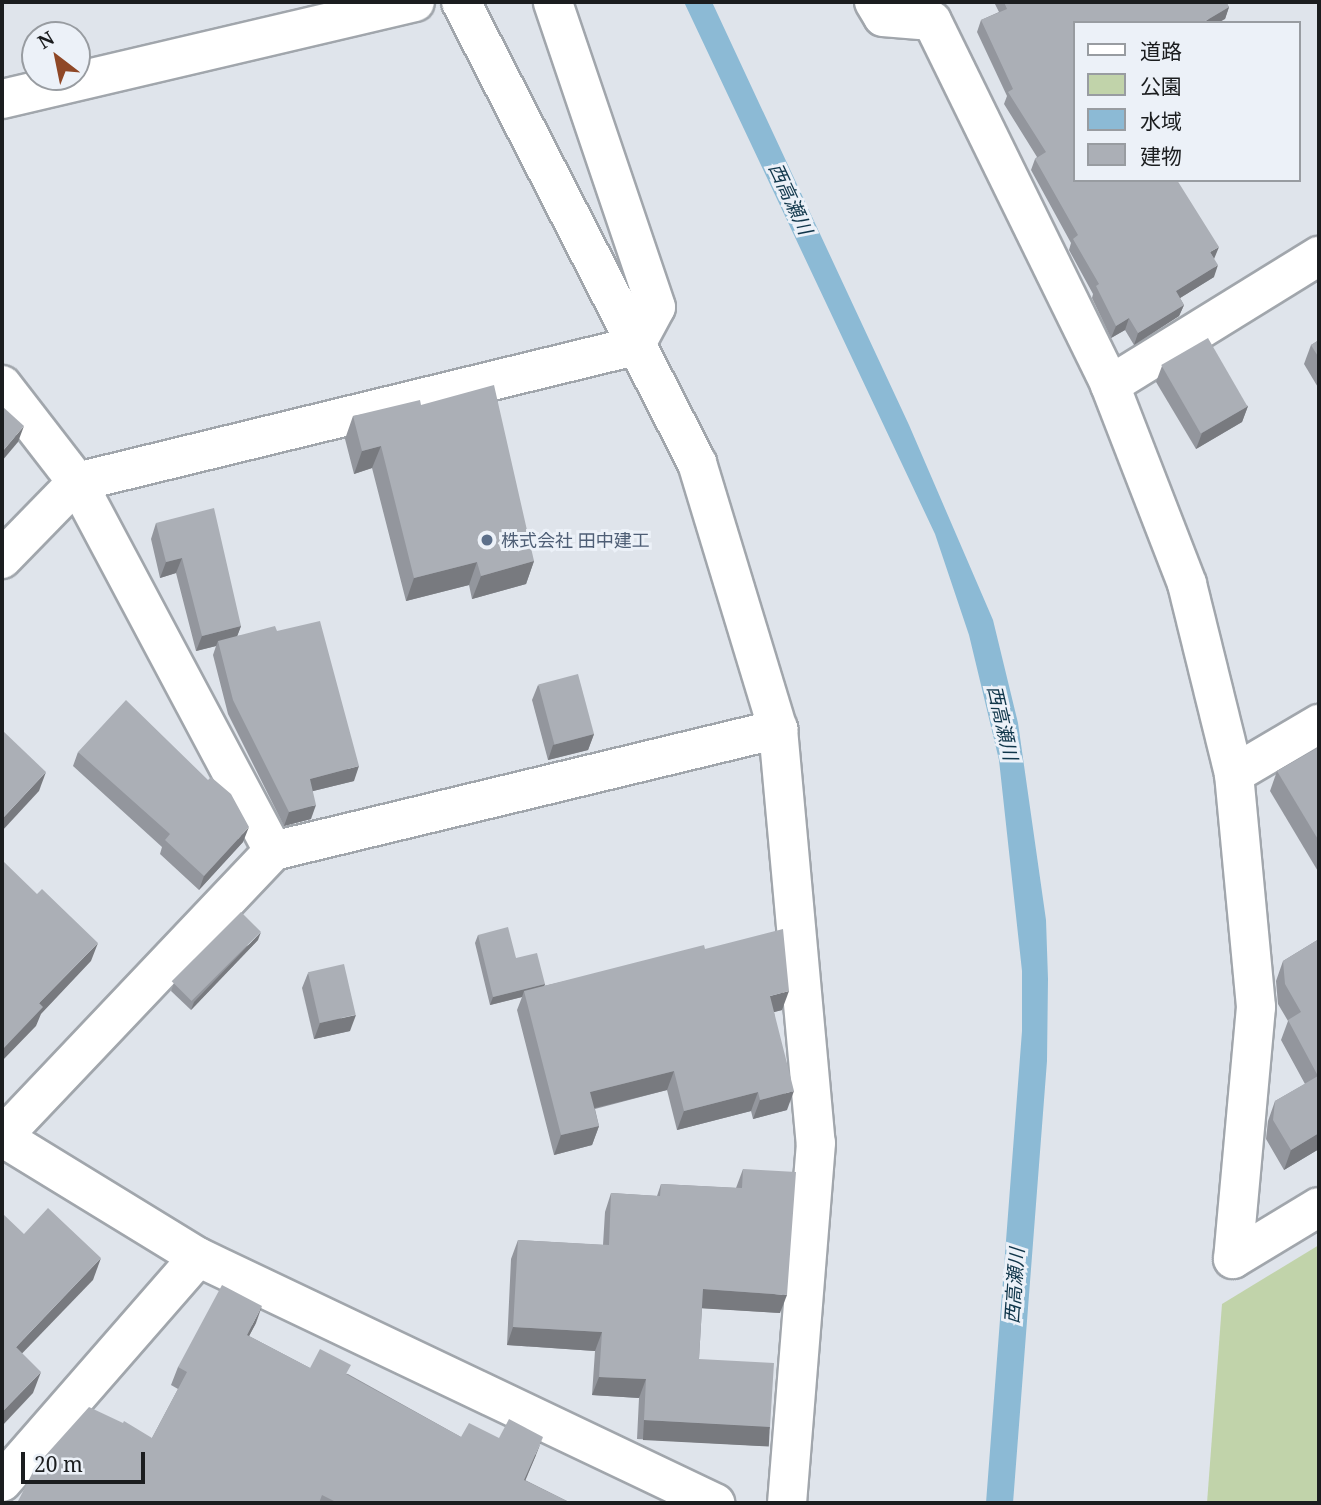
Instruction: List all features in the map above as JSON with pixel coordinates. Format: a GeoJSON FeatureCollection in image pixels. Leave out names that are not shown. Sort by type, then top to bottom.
{"type":"FeatureCollection","features":[{"type":"Feature","properties":{"kind":"street"},"geometry":{"type":"LineString","coordinates":[[2,99],[415,2]]}},
{"type":"Feature","properties":{"kind":"street"},"geometry":{"type":"LineString","coordinates":[[461,2],[696,463],[778,729],[816,1143],[787,1503]]}},
{"type":"Feature","properties":{"kind":"street"},"geometry":{"type":"LineString","coordinates":[[2,559],[77,482],[635,346],[656,307],[553,2]]}},
{"type":"Feature","properties":{"kind":"street"},"geometry":{"type":"LineString","coordinates":[[874,2],[883,17],[941,11],[1110,385],[1187,584],[1234,774],[1256,1007],[1234,1259],[1319,1207]]}},
{"type":"Feature","properties":{"kind":"street"},"geometry":{"type":"LineString","coordinates":[[1110,385],[1319,256]]}},
{"type":"Feature","properties":{"kind":"street"},"geometry":{"type":"LineString","coordinates":[[2,385],[77,482],[274,851]]}},
{"type":"Feature","properties":{"kind":"street"},"geometry":{"type":"LineString","coordinates":[[1234,774],[1319,724]]}},
{"type":"Feature","properties":{"kind":"street"},"geometry":{"type":"LineString","coordinates":[[715,1503],[198,1257],[2,1137],[274,851],[778,729]]}},
{"type":"Feature","properties":{"kind":"street"},"geometry":{"type":"LineString","coordinates":[[2,1482],[198,1257]]}},
{"type":"Feature","properties":{"kind":"green space"},"geometry":{"type":"Polygon","coordinates":[[[1319,1245],[1319,1503],[1207,1503],[1222,1304],[1319,1245]]]}},
{"type":"Feature","properties":{"kind":"water","name":"西高瀬川"},"geometry":{"type":"Polygon","coordinates":[[[684,2],[712,2],[909,425],[993,620],[1018,723],[1046,920],[1048,979],[1047,1061],[1013,1503],[986,1503],[1022,1031],[1022,971],[999,760],[969,635],[935,534],[684,2]]]}},
{"type":"Feature","properties":{"kind":"building"},"geometry":{"type":"Polygon","coordinates":[[[1004,2],[1226,2],[1229,7],[1205,21],[1072,21],[1072,182],[1178,182],[1219,247],[1210,252],[1218,265],[1176,291],[1184,305],[1138,333],[1129,318],[1116,326],[1096,286],[1099,284],[1073,239],[1078,235],[1035,159],[1046,152],[1008,92],[1013,89],[981,20],[1007,9],[1004,2]]]}},
{"type":"Feature","properties":{"kind":"building"},"geometry":{"type":"Polygon","coordinates":[[[1208,338],[1248,406],[1201,433],[1161,365],[1208,338]]]}},
{"type":"Feature","properties":{"kind":"building"},"geometry":{"type":"Polygon","coordinates":[[[1319,340],[1319,358],[1311,345],[1319,340]]]}},
{"type":"Feature","properties":{"kind":"building"},"geometry":{"type":"Polygon","coordinates":[[[494,385],[534,561],[481,576],[477,562],[414,578],[381,446],[362,451],[353,416],[420,400],[421,405],[494,385]]]}},
{"type":"Feature","properties":{"kind":"building"},"geometry":{"type":"Polygon","coordinates":[[[2,406],[24,426],[2,452],[2,406]]]}},
{"type":"Feature","properties":{"kind":"building"},"geometry":{"type":"Polygon","coordinates":[[[214,508],[241,626],[202,636],[182,558],[166,562],[156,523],[214,508]]]}},
{"type":"Feature","properties":{"kind":"building"},"geometry":{"type":"Polygon","coordinates":[[[320,621],[359,766],[310,779],[316,805],[289,812],[233,700],[218,641],[275,626],[277,631],[320,621]]]}},
{"type":"Feature","properties":{"kind":"building"},"geometry":{"type":"Polygon","coordinates":[[[578,674],[594,734],[554,744],[538,685],[578,674]]]}},
{"type":"Feature","properties":{"kind":"building"},"geometry":{"type":"Polygon","coordinates":[[[126,700],[208,780],[211,777],[231,794],[249,827],[204,876],[165,840],[170,834],[78,752],[126,700]]]}},
{"type":"Feature","properties":{"kind":"building"},"geometry":{"type":"Polygon","coordinates":[[[2,730],[46,772],[2,819],[2,730]]]}},
{"type":"Feature","properties":{"kind":"building"},"geometry":{"type":"Polygon","coordinates":[[[1319,747],[1319,841],[1277,771],[1319,747]]]}},
{"type":"Feature","properties":{"kind":"building"},"geometry":{"type":"Polygon","coordinates":[[[2,860],[37,894],[42,889],[98,943],[39,1003],[43,1007],[2,1050],[2,860]]]}},
{"type":"Feature","properties":{"kind":"building"},"geometry":{"type":"Polygon","coordinates":[[[241,912],[261,932],[192,1001],[172,981],[241,912]]]}},
{"type":"Feature","properties":{"kind":"building"},"geometry":{"type":"Polygon","coordinates":[[[508,927],[516,958],[537,953],[545,984],[493,997],[478,935],[508,927]]]}},
{"type":"Feature","properties":{"kind":"building"},"geometry":{"type":"Polygon","coordinates":[[[783,929],[789,991],[770,996],[794,1091],[760,1100],[758,1092],[684,1111],[674,1071],[590,1092],[599,1126],[561,1135],[524,991],[704,945],[705,949],[783,929]]]}},
{"type":"Feature","properties":{"kind":"building"},"geometry":{"type":"Polygon","coordinates":[[[1319,939],[1319,1133],[1291,1150],[1273,1120],[1275,1101],[1318,1076],[1288,1020],[1301,1012],[1285,984],[1283,961],[1319,939]]]}},
{"type":"Feature","properties":{"kind":"building"},"geometry":{"type":"Polygon","coordinates":[[[344,964],[356,1015],[320,1023],[308,972],[344,964]]]}},
{"type":"Feature","properties":{"kind":"building"},"geometry":{"type":"Polygon","coordinates":[[[743,1169],[796,1172],[787,1295],[703,1289],[699,1359],[774,1363],[770,1427],[644,1420],[646,1379],[599,1377],[602,1332],[513,1327],[518,1240],[609,1245],[611,1193],[660,1196],[661,1184],[742,1188],[743,1169]]]}},
{"type":"Feature","properties":{"kind":"building"},"geometry":{"type":"Polygon","coordinates":[[[48,1208],[101,1258],[16,1347],[41,1372],[2,1412],[2,1213],[24,1234],[48,1208]]]}},
{"type":"Feature","properties":{"kind":"building"},"geometry":{"type":"Polygon","coordinates":[[[222,1285],[262,1306],[247,1335],[310,1368],[320,1349],[351,1365],[346,1374],[461,1437],[469,1423],[499,1438],[509,1419],[543,1437],[524,1480],[571,1503],[338,1503],[322,1495],[319,1503],[17,1503],[36,1466],[89,1407],[123,1423],[124,1421],[152,1438],[187,1372],[178,1367],[222,1285]]]}},
{"type":"Feature","properties":{"kind":"place","name":"株式会社 田中建工"},"geometry":{"type":"Point","coordinates":[487,540]}}]}
